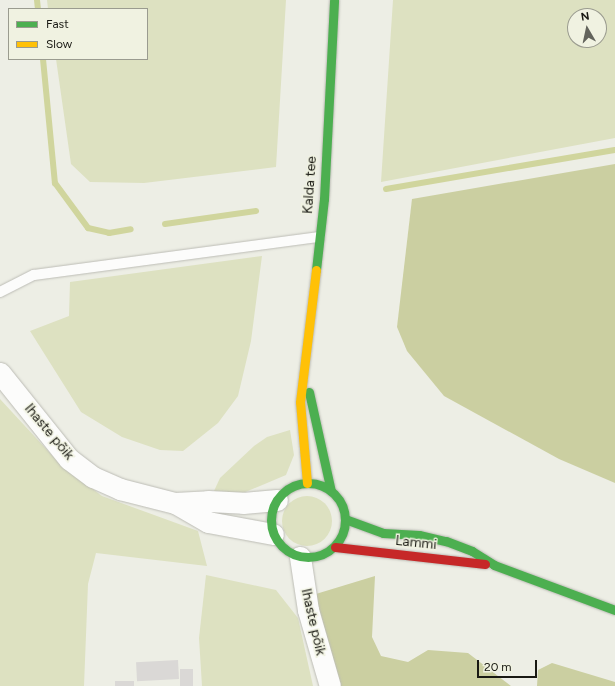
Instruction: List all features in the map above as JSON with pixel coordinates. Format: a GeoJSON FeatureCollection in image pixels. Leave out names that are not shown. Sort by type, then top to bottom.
{"type":"FeatureCollection","features":[{"type":"Feature","properties":{"kind":"street","name":"Kalda tee"},"geometry":{"type":"LineString","coordinates":[[307,483],[300,419],[324,199],[334,0]]}},
{"type":"Feature","properties":{"kind":"street","name":"Kalda tee"},"geometry":{"type":"LineString","coordinates":[[305,372],[331,491]]}},
{"type":"Feature","properties":{"kind":"street","name":"Ihaste põik"},"geometry":{"type":"LineString","coordinates":[[0,373],[69,459],[93,478],[120,489],[175,503],[208,522],[274,534]]}},
{"type":"Feature","properties":{"kind":"street"},"geometry":{"type":"LineString","coordinates":[[307,483],[320,485],[331,491],[340,500],[345,519],[342,537],[335,547],[325,554],[312,558],[300,557],[288,552],[274,534],[271,512],[277,500],[295,486],[307,483]]}},
{"type":"Feature","properties":{"kind":"street","name":"Ihaste põik"},"geometry":{"type":"LineString","coordinates":[[175,503],[208,501],[243,503],[277,500]]}},
{"type":"Feature","properties":{"kind":"street","name":"Lammi"},"geometry":{"type":"LineString","coordinates":[[345,519],[383,533],[419,535],[446,541],[472,551],[494,566]]}},
{"type":"Feature","properties":{"kind":"street","name":"Lammi"},"geometry":{"type":"LineString","coordinates":[[335,547],[494,566],[615,610]]}},
{"type":"Feature","properties":{"kind":"street","name":"Ihaste põik"},"geometry":{"type":"LineString","coordinates":[[300,557],[308,610],[330,686]]}},
{"type":"Feature","properties":{"kind":"lane"},"geometry":{"type":"LineString","coordinates":[[0,292],[34,275],[319,237]]}},
{"type":"Feature","properties":{"kind":"green space"},"geometry":{"type":"Polygon","coordinates":[[[47,0],[286,0],[276,167],[144,183],[90,182],[71,164],[56,60],[148,60],[148,8],[48,8],[47,0]]]}},
{"type":"Feature","properties":{"kind":"green space"},"geometry":{"type":"Polygon","coordinates":[[[393,0],[615,0],[615,138],[381,182],[393,0]]]}},
{"type":"Feature","properties":{"kind":"green space"},"geometry":{"type":"Polygon","coordinates":[[[615,164],[615,483],[559,459],[444,396],[407,351],[397,327],[412,199],[615,164]]]}},
{"type":"Feature","properties":{"kind":"green space"},"geometry":{"type":"Polygon","coordinates":[[[262,256],[251,341],[238,396],[218,423],[183,451],[160,450],[122,437],[81,412],[30,331],[69,316],[70,282],[262,256]]]}},
{"type":"Feature","properties":{"kind":"green space"},"geometry":{"type":"Polygon","coordinates":[[[0,399],[61,465],[102,496],[198,531],[207,566],[96,553],[88,584],[84,686],[0,686],[0,399]]]}},
{"type":"Feature","properties":{"kind":"green space"},"geometry":{"type":"Polygon","coordinates":[[[290,430],[294,455],[286,475],[243,493],[214,491],[220,478],[254,446],[267,437],[290,430]]]}},
{"type":"Feature","properties":{"kind":"green space"},"geometry":{"type":"Polygon","coordinates":[[[312,496],[317,497],[325,503],[331,511],[331,531],[325,539],[317,545],[302,546],[297,545],[289,539],[283,531],[282,516],[283,511],[289,503],[297,497],[312,496]]]}},
{"type":"Feature","properties":{"kind":"green space"},"geometry":{"type":"Polygon","coordinates":[[[206,575],[276,590],[298,618],[313,686],[202,686],[199,638],[206,575]]]}},
{"type":"Feature","properties":{"kind":"green space"},"geometry":{"type":"Polygon","coordinates":[[[375,576],[372,637],[381,656],[408,662],[428,650],[468,653],[511,686],[330,686],[306,597],[375,576]]]}},
{"type":"Feature","properties":{"kind":"green space"},"geometry":{"type":"Polygon","coordinates":[[[552,663],[615,682],[615,686],[537,686],[538,670],[552,663]]]}},
{"type":"Feature","properties":{"kind":"building"},"geometry":{"type":"Polygon","coordinates":[[[178,660],[179,679],[137,681],[136,662],[178,660]]]}},
{"type":"Feature","properties":{"kind":"building"},"geometry":{"type":"Polygon","coordinates":[[[180,669],[193,669],[193,686],[180,686],[180,669]]]}},
{"type":"Feature","properties":{"kind":"building"},"geometry":{"type":"Polygon","coordinates":[[[115,681],[134,681],[134,686],[115,686],[115,681]]]}},
{"type":"Feature","properties":{"kind":"waterway"},"geometry":{"type":"LineString","coordinates":[[37,0],[38,8]]}},
{"type":"Feature","properties":{"kind":"waterway"},"geometry":{"type":"LineString","coordinates":[[43,60],[55,183],[88,228],[109,233],[131,229]]}},
{"type":"Feature","properties":{"kind":"waterway"},"geometry":{"type":"LineString","coordinates":[[386,189],[615,150]]}},
{"type":"Feature","properties":{"kind":"waterway"},"geometry":{"type":"LineString","coordinates":[[165,224],[256,211]]}},
{"type":"Feature","properties":{"kind":"traffic: fast"},"geometry":{"type":"LineString","coordinates":[[316,270],[324,199],[334,0]]}},
{"type":"Feature","properties":{"kind":"traffic: fast"},"geometry":{"type":"LineString","coordinates":[[309,392],[331,491]]}},
{"type":"Feature","properties":{"kind":"traffic: fast"},"geometry":{"type":"LineString","coordinates":[[308,483],[329,489],[339,499],[345,520],[339,541],[329,551],[308,557],[287,551],[277,541],[271,520],[277,499],[287,489],[308,483]]}},
{"type":"Feature","properties":{"kind":"traffic: fast"},"geometry":{"type":"LineString","coordinates":[[345,519],[383,533],[419,535],[446,541],[472,551],[494,565],[615,610]]}},
{"type":"Feature","properties":{"kind":"traffic: slow"},"geometry":{"type":"LineString","coordinates":[[307,483],[300,402],[316,270]]}},
{"type":"Feature","properties":{"kind":"traffic: jam"},"geometry":{"type":"LineString","coordinates":[[335,547],[485,564]]}}]}
